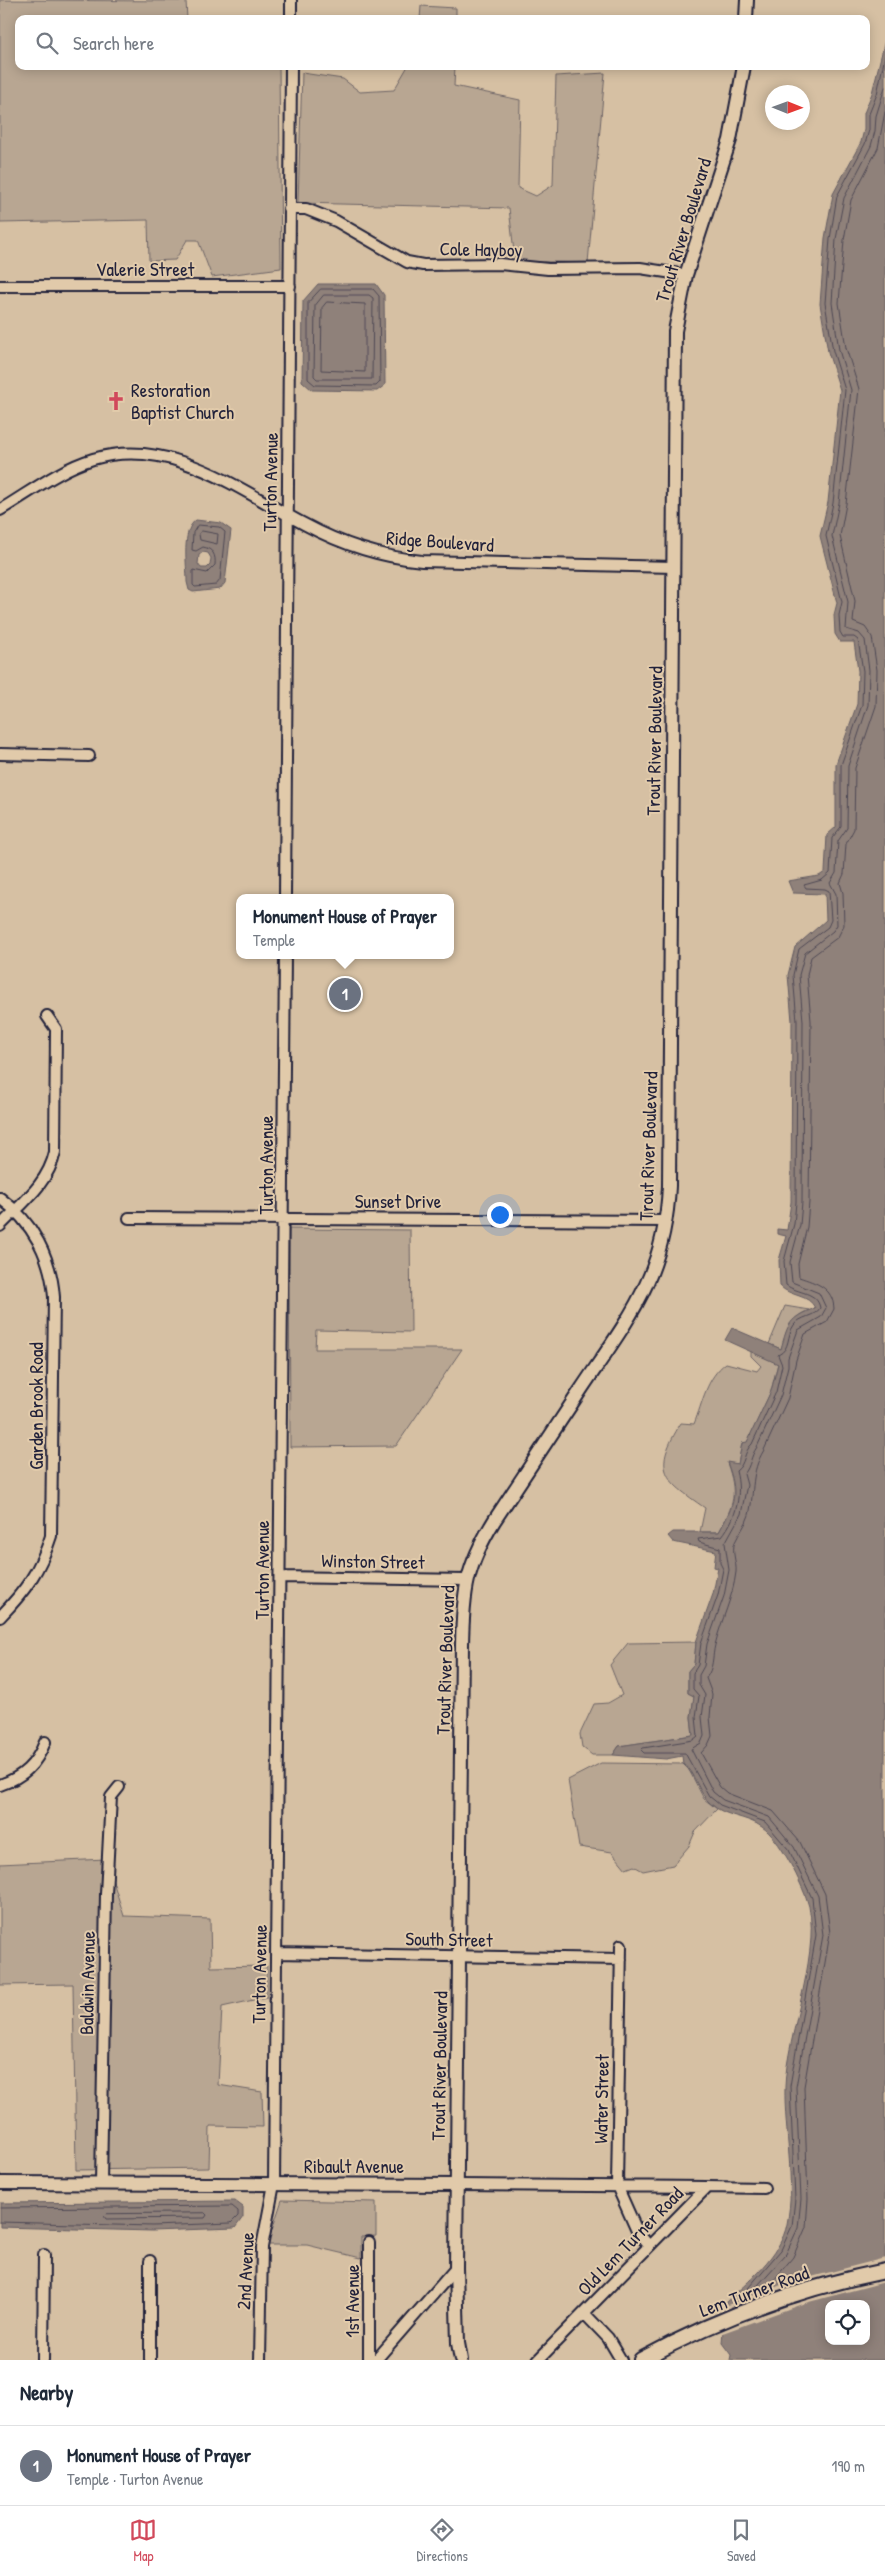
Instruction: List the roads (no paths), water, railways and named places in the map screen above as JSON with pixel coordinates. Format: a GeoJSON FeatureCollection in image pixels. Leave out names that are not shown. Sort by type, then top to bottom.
{"type":"FeatureCollection","features":[{"type":"Feature","properties":{"kind":"main road","name":"Lem Turner Road"},"geometry":{"type":"LineString","coordinates":[[641,2360],[710,2326],[809,2289],[885,2271]]}},
{"type":"Feature","properties":{"kind":"street"},"geometry":{"type":"LineString","coordinates":[[291,0],[291,15]]}},
{"type":"Feature","properties":{"kind":"street"},"geometry":{"type":"LineString","coordinates":[[746,15],[747,0]]}},
{"type":"Feature","properties":{"kind":"street","name":"Turton Avenue"},"geometry":{"type":"LineString","coordinates":[[285,894],[291,70]]}},
{"type":"Feature","properties":{"kind":"street","name":"Trout River Boulevard"},"geometry":{"type":"LineString","coordinates":[[461,2360],[458,2343],[456,2268],[462,1645],[466,1580],[474,1556],[494,1520],[634,1310],[655,1266],[666,1221],[669,1166],[676,331],[686,275],[730,140],[743,70]]}},
{"type":"Feature","properties":{"kind":"street","name":"Cole Hayboy"},"geometry":{"type":"LineString","coordinates":[[290,209],[306,209],[336,222],[407,262],[423,265],[500,264],[548,268],[640,268],[686,275]]}},
{"type":"Feature","properties":{"kind":"street","name":"Valerie Street"},"geometry":{"type":"LineString","coordinates":[[0,286],[290,286]]}},
{"type":"Feature","properties":{"kind":"street","name":"Ridge Boulevard"},"geometry":{"type":"LineString","coordinates":[[0,510],[47,481],[86,462],[111,455],[131,454],[169,457],[191,464],[287,514],[304,525],[360,549],[400,559],[674,567]]}},
{"type":"Feature","properties":{"kind":"street"},"geometry":{"type":"LineString","coordinates":[[0,754],[89,756]]}},
{"type":"Feature","properties":{"kind":"street","name":"Turton Avenue"},"geometry":{"type":"LineString","coordinates":[[274,2184],[285,959]]}},
{"type":"Feature","properties":{"kind":"street"},"geometry":{"type":"LineString","coordinates":[[0,1226],[48,1174],[55,1152],[56,1029],[47,1016]]}},
{"type":"Feature","properties":{"kind":"street","name":"Garden Brook Road"},"geometry":{"type":"LineString","coordinates":[[0,1198],[28,1224],[40,1243],[53,1281],[53,1517],[51,1536],[38,1571],[28,1587],[1,1615]]}},
{"type":"Feature","properties":{"kind":"street","name":"Sunset Drive"},"geometry":{"type":"LineString","coordinates":[[129,1218],[666,1221]]}},
{"type":"Feature","properties":{"kind":"street","name":"Winston Street"},"geometry":{"type":"LineString","coordinates":[[280,1577],[466,1580]]}},
{"type":"Feature","properties":{"kind":"street"},"geometry":{"type":"LineString","coordinates":[[0,1784],[27,1772],[39,1758],[45,1742]]}},
{"type":"Feature","properties":{"kind":"street","name":"Baldwin Avenue"},"geometry":{"type":"LineString","coordinates":[[101,2183],[106,1894],[110,1797],[118,1787]]}},
{"type":"Feature","properties":{"kind":"street","name":"Water Street"},"geometry":{"type":"LineString","coordinates":[[621,1945],[618,2186],[637,2231],[649,2246]]}},
{"type":"Feature","properties":{"kind":"street","name":"South Street"},"geometry":{"type":"LineString","coordinates":[[276,1953],[620,1959]]}},
{"type":"Feature","properties":{"kind":"street","name":"Ribault Avenue"},"geometry":{"type":"LineString","coordinates":[[0,2183],[707,2187]]}},
{"type":"Feature","properties":{"kind":"street","name":"2nd Avenue"},"geometry":{"type":"LineString","coordinates":[[260,2360],[262,2247],[274,2184]]}},
{"type":"Feature","properties":{"kind":"street","name":"Old Lem Turner Road"},"geometry":{"type":"LineString","coordinates":[[538,2360],[707,2187],[764,2188]]}},
{"type":"Feature","properties":{"kind":"street","name":"1st Avenue"},"geometry":{"type":"LineString","coordinates":[[369,2242],[369,2360]]}},
{"type":"Feature","properties":{"kind":"street"},"geometry":{"type":"LineString","coordinates":[[44,2255],[44,2360]]}},
{"type":"Feature","properties":{"kind":"street"},"geometry":{"type":"LineString","coordinates":[[150,2261],[150,2360]]}},
{"type":"Feature","properties":{"kind":"street"},"geometry":{"type":"LineString","coordinates":[[376,2360],[456,2268]]}},
{"type":"Feature","properties":{"kind":"street"},"geometry":{"type":"LineString","coordinates":[[584,2313],[608,2338],[622,2360]]}},
{"type":"Feature","properties":{"kind":"water"},"geometry":{"type":"Polygon","coordinates":[[[885,40],[885,2360],[730,2360],[731,2355],[722,2343],[725,2303],[771,2257],[784,2235],[787,2224],[790,2173],[785,2087],[791,2042],[808,1964],[811,1916],[806,1897],[798,1879],[788,1859],[775,1840],[756,1823],[723,1812],[711,1804],[683,1764],[682,1756],[666,1759],[613,1755],[619,1746],[693,1735],[691,1717],[694,1696],[688,1693],[688,1671],[694,1664],[696,1642],[713,1594],[718,1568],[714,1567],[716,1551],[673,1542],[668,1536],[673,1532],[719,1532],[734,1498],[733,1482],[727,1462],[738,1464],[742,1443],[747,1442],[771,1391],[778,1364],[725,1340],[732,1328],[781,1349],[791,1322],[800,1315],[815,1308],[808,1300],[784,1290],[780,1286],[779,1260],[786,1236],[777,1234],[777,1229],[787,1230],[791,1202],[792,1021],[788,975],[795,947],[826,920],[825,894],[793,893],[788,881],[819,876],[825,872],[827,835],[836,827],[836,764],[857,704],[858,671],[854,642],[840,642],[835,634],[834,615],[837,603],[820,536],[828,502],[840,390],[828,352],[820,304],[825,238],[833,194],[861,142],[864,130],[864,113],[872,93],[885,40]]]}},
{"type":"Feature","properties":{"kind":"water"},"geometry":{"type":"Polygon","coordinates":[[[318,284],[376,284],[384,295],[385,385],[377,391],[312,390],[302,381],[303,301],[318,284]]]}},
{"type":"Feature","properties":{"kind":"water"},"geometry":{"type":"Polygon","coordinates":[[[196,520],[221,523],[231,530],[225,583],[220,589],[193,592],[189,590],[186,548],[191,525],[196,520]],[[203,552],[199,555],[198,564],[201,568],[207,568],[210,565],[211,558],[208,553],[203,552]]]}},
{"type":"Feature","properties":{"kind":"water"},"geometry":{"type":"Polygon","coordinates":[[[235,2201],[243,2207],[243,2217],[235,2228],[152,2231],[0,2227],[0,2203],[235,2201]]]}},
{"type":"Feature","properties":{"kind":"place","name":"Restoration Baptist Church"},"geometry":{"type":"Point","coordinates":[116,401]}},
{"type":"Feature","properties":{"kind":"place","name":"Monument House of Prayer"},"geometry":{"type":"Point","coordinates":[345,994]}}]}
